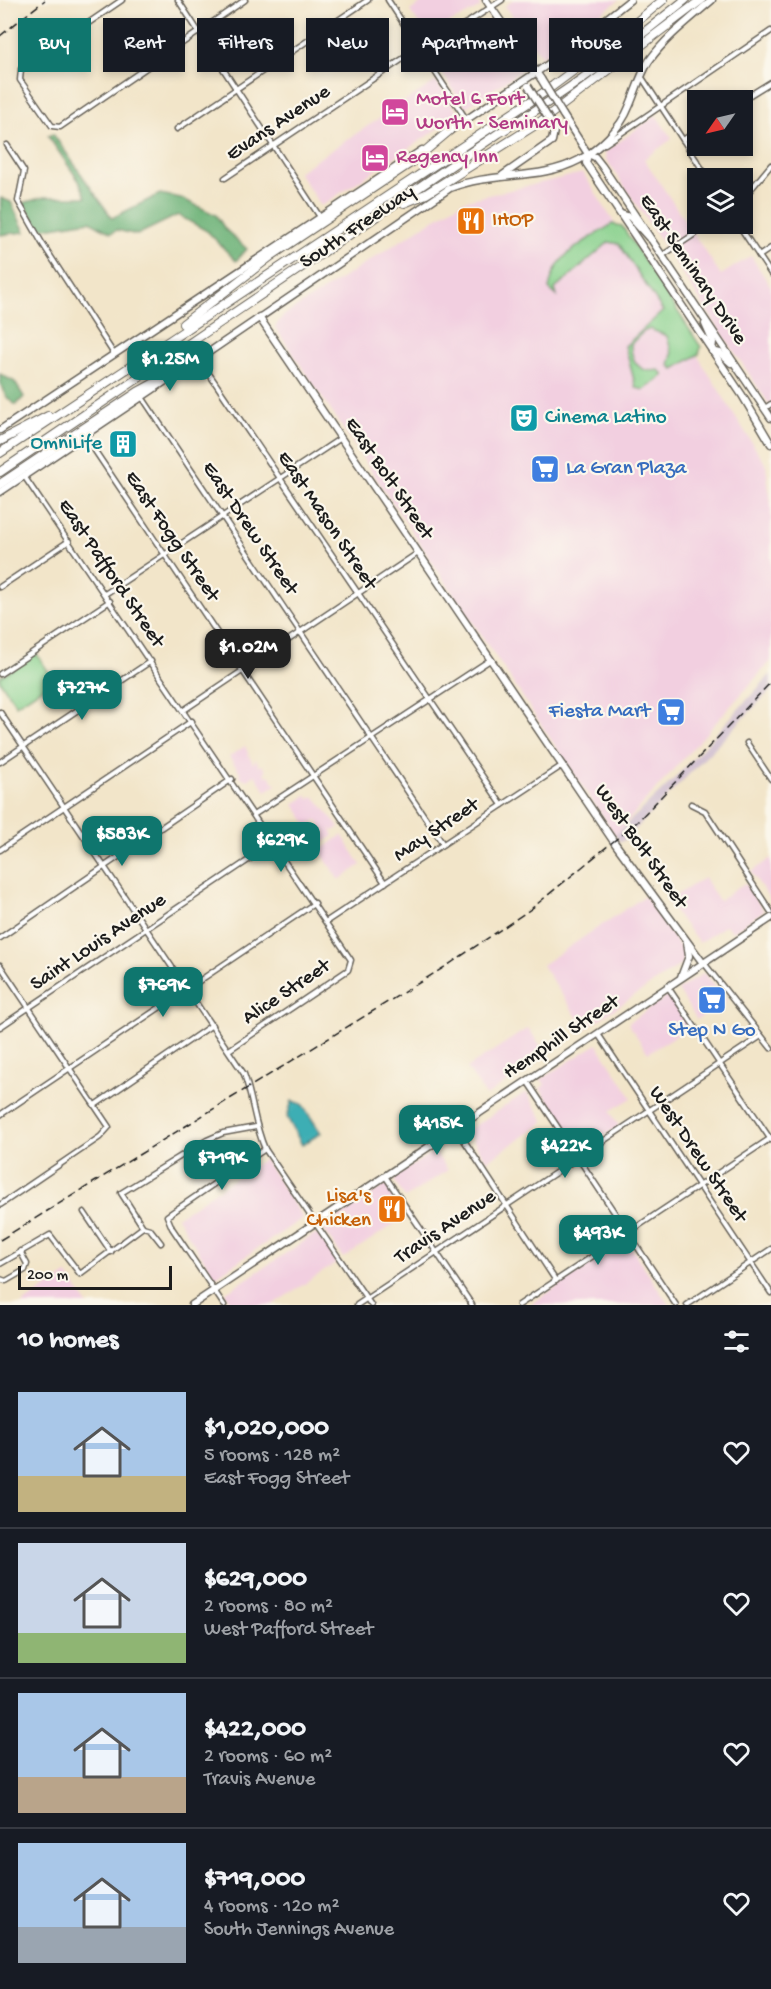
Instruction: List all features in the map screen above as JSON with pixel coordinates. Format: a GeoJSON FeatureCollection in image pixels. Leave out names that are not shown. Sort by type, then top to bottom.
{"type":"FeatureCollection","features":[{"type":"Feature","properties":{"kind":"highway","name":"South Freeway"},"geometry":{"type":"LineString","coordinates":[[0,453],[543,93],[611,43],[663,0]]}},
{"type":"Feature","properties":{"kind":"highway","name":"South Freeway"},"geometry":{"type":"LineString","coordinates":[[0,472],[603,65],[685,0]]}},
{"type":"Feature","properties":{"kind":"highway"},"geometry":{"type":"LineString","coordinates":[[389,209],[426,194],[540,122],[701,0]]}},
{"type":"Feature","properties":{"kind":"highway"},"geometry":{"type":"LineString","coordinates":[[145,355],[243,277],[412,162],[449,131]]}},
{"type":"Feature","properties":{"kind":"highway"},"geometry":{"type":"LineString","coordinates":[[0,484],[138,392],[197,360]]}},
{"type":"Feature","properties":{"kind":"highway"},"geometry":{"type":"LineString","coordinates":[[0,441],[73,403]]}},
{"type":"Feature","properties":{"kind":"main road","name":"East Seminary Drive"},"geometry":{"type":"LineString","coordinates":[[486,0],[539,76],[588,154],[595,157],[740,372],[768,406],[771,418]]}},
{"type":"Feature","properties":{"kind":"main road","name":"South Freeway"},"geometry":{"type":"LineString","coordinates":[[0,430],[466,119],[539,76],[630,0]]}},
{"type":"Feature","properties":{"kind":"main road","name":"South Freeway"},"geometry":{"type":"LineString","coordinates":[[0,492],[450,188],[479,178],[548,172],[588,154],[598,147],[628,109],[641,75],[658,49],[712,0]]}},
{"type":"Feature","properties":{"kind":"main road"},"geometry":{"type":"LineString","coordinates":[[503,175],[552,141],[554,131],[550,121],[526,84]]}},
{"type":"Feature","properties":{"kind":"main road","name":"East Seminary Drive"},"geometry":{"type":"LineString","coordinates":[[588,154],[586,162],[742,395],[771,444]]}},
{"type":"Feature","properties":{"kind":"main road"},"geometry":{"type":"LineString","coordinates":[[621,214],[630,217],[643,234],[652,240]]}},
{"type":"Feature","properties":{"kind":"main road"},"geometry":{"type":"LineString","coordinates":[[699,309],[713,342],[712,351],[720,353],[740,372]]}},
{"type":"Feature","properties":{"kind":"main road","name":"East Bolt Street"},"geometry":{"type":"LineString","coordinates":[[259,317],[418,553],[492,658]]}},
{"type":"Feature","properties":{"kind":"main road"},"geometry":{"type":"LineString","coordinates":[[742,395],[755,407],[768,406]]}},
{"type":"Feature","properties":{"kind":"main road","name":"West Bolt Street"},"geometry":{"type":"LineString","coordinates":[[492,658],[635,873],[703,963]]}},
{"type":"Feature","properties":{"kind":"main road","name":"Hemphill Street"},"geometry":{"type":"LineString","coordinates":[[192,1305],[771,918]]}},
{"type":"Feature","properties":{"kind":"main road"},"geometry":{"type":"LineString","coordinates":[[681,978],[689,957],[687,941]]}},
{"type":"Feature","properties":{"kind":"street"},"geometry":{"type":"LineString","coordinates":[[122,0],[26,65],[19,73],[20,80],[49,124],[60,127],[197,33]]}},
{"type":"Feature","properties":{"kind":"street"},"geometry":{"type":"LineString","coordinates":[[178,0],[197,30]]}},
{"type":"Feature","properties":{"kind":"street"},"geometry":{"type":"LineString","coordinates":[[219,18],[245,0]]}},
{"type":"Feature","properties":{"kind":"street"},"geometry":{"type":"LineString","coordinates":[[177,129],[368,0]]}},
{"type":"Feature","properties":{"kind":"street"},"geometry":{"type":"LineString","coordinates":[[388,0],[401,20]]}},
{"type":"Feature","properties":{"kind":"street","name":"Evans Avenue"},"geometry":{"type":"LineString","coordinates":[[474,18],[502,0]]}},
{"type":"Feature","properties":{"kind":"street"},"geometry":{"type":"LineString","coordinates":[[598,147],[661,108],[771,31]]}},
{"type":"Feature","properties":{"kind":"street","name":"Evans Avenue"},"geometry":{"type":"LineString","coordinates":[[225,178],[401,60]]}},
{"type":"Feature","properties":{"kind":"street"},"geometry":{"type":"LineString","coordinates":[[225,72],[320,217]]}},
{"type":"Feature","properties":{"kind":"street"},"geometry":{"type":"LineString","coordinates":[[435,72],[466,119]]}},
{"type":"Feature","properties":{"kind":"street"},"geometry":{"type":"LineString","coordinates":[[641,75],[701,168]]}},
{"type":"Feature","properties":{"kind":"street"},"geometry":{"type":"LineString","coordinates":[[753,93],[771,81]]}},
{"type":"Feature","properties":{"kind":"street"},"geometry":{"type":"LineString","coordinates":[[683,140],[687,137]]}},
{"type":"Feature","properties":{"kind":"street"},"geometry":{"type":"LineString","coordinates":[[7,145],[24,171],[18,201],[42,243],[114,354]]}},
{"type":"Feature","properties":{"kind":"street"},"geometry":{"type":"LineString","coordinates":[[753,187],[771,165]]}},
{"type":"Feature","properties":{"kind":"street"},"geometry":{"type":"LineString","coordinates":[[663,255],[695,234]]}},
{"type":"Feature","properties":{"kind":"street"},"geometry":{"type":"LineString","coordinates":[[745,234],[771,274]]}},
{"type":"Feature","properties":{"kind":"street"},"geometry":{"type":"LineString","coordinates":[[759,256],[771,248]]}},
{"type":"Feature","properties":{"kind":"street","name":"East Mason Street"},"geometry":{"type":"LineString","coordinates":[[197,360],[502,805]]}},
{"type":"Feature","properties":{"kind":"street","name":"East Drew Street"},"geometry":{"type":"LineString","coordinates":[[142,396],[370,738]]}},
{"type":"Feature","properties":{"kind":"street","name":"East Fogg Street"},"geometry":{"type":"LineString","coordinates":[[84,435],[385,883]]}},
{"type":"Feature","properties":{"kind":"street"},"geometry":{"type":"LineString","coordinates":[[105,594],[341,438]]}},
{"type":"Feature","properties":{"kind":"street","name":"East Pafford Street"},"geometry":{"type":"LineString","coordinates":[[24,475],[349,954]]}},
{"type":"Feature","properties":{"kind":"street"},"geometry":{"type":"LineString","coordinates":[[0,587],[69,541]]}},
{"type":"Feature","properties":{"kind":"street"},"geometry":{"type":"LineString","coordinates":[[184,710],[418,553]]}},
{"type":"Feature","properties":{"kind":"street"},"geometry":{"type":"LineString","coordinates":[[0,674],[110,601]]}},
{"type":"Feature","properties":{"kind":"street"},"geometry":{"type":"LineString","coordinates":[[255,814],[492,658]]}},
{"type":"Feature","properties":{"kind":"street"},"geometry":{"type":"LineString","coordinates":[[0,762],[151,661]]}},
{"type":"Feature","properties":{"kind":"street"},"geometry":{"type":"LineString","coordinates":[[0,712],[145,930],[229,1050],[249,1088],[256,1128],[265,1149],[371,1305]]}},
{"type":"Feature","properties":{"kind":"street"},"geometry":{"type":"LineString","coordinates":[[0,849],[192,721]]}},
{"type":"Feature","properties":{"kind":"street"},"geometry":{"type":"LineString","coordinates":[[370,738],[443,844]]}},
{"type":"Feature","properties":{"kind":"street"},"geometry":{"type":"LineString","coordinates":[[747,743],[771,779]]}},
{"type":"Feature","properties":{"kind":"street","name":"May Street"},"geometry":{"type":"LineString","coordinates":[[327,921],[563,765]]}},
{"type":"Feature","properties":{"kind":"street"},"geometry":{"type":"LineString","coordinates":[[0,938],[232,779]]}},
{"type":"Feature","properties":{"kind":"street"},"geometry":{"type":"LineString","coordinates":[[690,804],[705,811],[771,912]]}},
{"type":"Feature","properties":{"kind":"street","name":"Saint Louis Avenue"},"geometry":{"type":"LineString","coordinates":[[0,1027],[274,843]]}},
{"type":"Feature","properties":{"kind":"street"},"geometry":{"type":"LineString","coordinates":[[0,1115],[315,903]]}},
{"type":"Feature","properties":{"kind":"street","name":"Alice Street"},"geometry":{"type":"LineString","coordinates":[[229,1050],[348,970],[351,960],[349,954]]}},
{"type":"Feature","properties":{"kind":"street","name":"West Bolt Street"},"geometry":{"type":"LineString","coordinates":[[703,963],[771,1048]]}},
{"type":"Feature","properties":{"kind":"street"},"geometry":{"type":"LineString","coordinates":[[0,965],[109,1127],[106,1132],[0,1205]]}},
{"type":"Feature","properties":{"kind":"street"},"geometry":{"type":"LineString","coordinates":[[519,1305],[771,1139],[668,986]]}},
{"type":"Feature","properties":{"kind":"street","name":"Alice Street"},"geometry":{"type":"LineString","coordinates":[[95,1105],[212,1025]]}},
{"type":"Feature","properties":{"kind":"street","name":"West Drew Street"},"geometry":{"type":"LineString","coordinates":[[598,1034],[771,1293]]}},
{"type":"Feature","properties":{"kind":"street","name":"Travis Avenue"},"geometry":{"type":"LineString","coordinates":[[357,1305],[761,1036]]}},
{"type":"Feature","properties":{"kind":"street"},"geometry":{"type":"LineString","coordinates":[[527,1081],[676,1305]]}},
{"type":"Feature","properties":{"kind":"street"},"geometry":{"type":"LineString","coordinates":[[143,1227],[121,1193],[207,1140],[223,1133],[256,1128]]}},
{"type":"Feature","properties":{"kind":"street"},"geometry":{"type":"LineString","coordinates":[[456,1128],[556,1281]]}},
{"type":"Feature","properties":{"kind":"street"},"geometry":{"type":"LineString","coordinates":[[224,1305],[171,1228],[167,1216],[265,1149]]}},
{"type":"Feature","properties":{"kind":"street"},"geometry":{"type":"LineString","coordinates":[[385,1176],[472,1305]]}},
{"type":"Feature","properties":{"kind":"street"},"geometry":{"type":"LineString","coordinates":[[84,1212],[111,1252]]}},
{"type":"Feature","properties":{"kind":"street"},"geometry":{"type":"LineString","coordinates":[[0,1264],[50,1235],[80,1274],[143,1227],[147,1226],[161,1244]]}},
{"type":"Feature","properties":{"kind":"street"},"geometry":{"type":"LineString","coordinates":[[687,1305],[771,1249]]}},
{"type":"Feature","properties":{"kind":"street"},"geometry":{"type":"LineString","coordinates":[[0,1279],[6,1281],[25,1270],[27,1264],[20,1251]]}},
{"type":"Feature","properties":{"kind":"shaded area"},"geometry":{"type":"Polygon","coordinates":[[[426,0],[477,0],[481,7],[459,18],[415,18],[410,11],[426,0]]]}},
{"type":"Feature","properties":{"kind":"shaded area"},"geometry":{"type":"Polygon","coordinates":[[[513,0],[619,0],[595,18],[549,18],[549,52],[542,57],[537,50],[537,18],[514,18],[505,6],[513,0]]]}},
{"type":"Feature","properties":{"kind":"shaded area"},"geometry":{"type":"Polygon","coordinates":[[[441,72],[519,72],[465,108],[441,72]]]}},
{"type":"Feature","properties":{"kind":"shaded area"},"geometry":{"type":"Polygon","coordinates":[[[436,81],[459,115],[321,206],[298,172],[436,81]]]}},
{"type":"Feature","properties":{"kind":"shaded area"},"geometry":{"type":"Polygon","coordinates":[[[656,115],[672,139],[644,159],[687,224],[687,234],[694,234],[721,275],[751,256],[771,287],[771,407],[606,159],[605,152],[656,115]]]}},
{"type":"Feature","properties":{"kind":"shaded area","name":"La Gran Plaza"},"geometry":{"type":"Polygon","coordinates":[[[583,173],[766,465],[771,506],[771,661],[615,835],[275,327],[283,316],[463,201],[583,173]]]}},
{"type":"Feature","properties":{"kind":"shaded area"},"geometry":{"type":"Polygon","coordinates":[[[771,674],[771,690],[625,840],[620,842],[615,835],[674,779],[771,674]]]}},
{"type":"Feature","properties":{"kind":"shaded area"},"geometry":{"type":"Polygon","coordinates":[[[245,746],[253,764],[256,759],[259,767],[262,765],[266,776],[269,775],[276,785],[266,791],[255,775],[248,780],[239,777],[240,772],[229,757],[245,746]]]}},
{"type":"Feature","properties":{"kind":"shaded area"},"geometry":{"type":"Polygon","coordinates":[[[307,795],[309,799],[314,796],[339,827],[333,831],[330,828],[334,836],[321,844],[309,827],[315,823],[323,834],[326,832],[317,820],[308,825],[294,804],[307,795]]]}},
{"type":"Feature","properties":{"kind":"shaded area"},"geometry":{"type":"Polygon","coordinates":[[[342,835],[361,865],[339,880],[320,851],[342,835]]]}},
{"type":"Feature","properties":{"kind":"shaded area"},"geometry":{"type":"Polygon","coordinates":[[[771,858],[771,901],[751,872],[771,858]]]}},
{"type":"Feature","properties":{"kind":"shaded area"},"geometry":{"type":"Polygon","coordinates":[[[704,878],[719,901],[745,883],[764,911],[732,932],[726,925],[699,943],[667,901],[704,878]]]}},
{"type":"Feature","properties":{"kind":"shaded area"},"geometry":{"type":"Polygon","coordinates":[[[645,896],[684,953],[683,963],[585,1029],[542,965],[645,896]]]}},
{"type":"Feature","properties":{"kind":"shaded area"},"geometry":{"type":"Polygon","coordinates":[[[704,973],[727,1001],[697,1020],[678,990],[704,973]]]}},
{"type":"Feature","properties":{"kind":"shaded area"},"geometry":{"type":"Polygon","coordinates":[[[669,995],[690,1027],[648,1053],[628,1023],[669,995]]]}},
{"type":"Feature","properties":{"kind":"shaded area"},"geometry":{"type":"Polygon","coordinates":[[[528,1028],[547,1055],[486,1096],[467,1068],[528,1028]]]}},
{"type":"Feature","properties":{"kind":"shaded area"},"geometry":{"type":"Polygon","coordinates":[[[597,1044],[632,1098],[610,1111],[619,1126],[581,1151],[540,1088],[545,1085],[541,1079],[597,1044]]]}},
{"type":"Feature","properties":{"kind":"shaded area"},"geometry":{"type":"Polygon","coordinates":[[[526,1092],[545,1122],[487,1161],[467,1131],[526,1092]]]}},
{"type":"Feature","properties":{"kind":"shaded area"},"geometry":{"type":"Polygon","coordinates":[[[434,1151],[448,1170],[405,1198],[395,1182],[395,1177],[434,1151]]]}},
{"type":"Feature","properties":{"kind":"shaded area"},"geometry":{"type":"Polygon","coordinates":[[[264,1159],[303,1218],[215,1277],[177,1217],[264,1159]]]}},
{"type":"Feature","properties":{"kind":"shaded area"},"geometry":{"type":"Polygon","coordinates":[[[387,1184],[408,1215],[343,1258],[324,1230],[325,1226],[387,1184]]]}},
{"type":"Feature","properties":{"kind":"shaded area"},"geometry":{"type":"Polygon","coordinates":[[[315,1234],[319,1236],[338,1262],[272,1305],[232,1305],[225,1293],[315,1234]]]}},
{"type":"Feature","properties":{"kind":"shaded area"},"geometry":{"type":"Polygon","coordinates":[[[626,1240],[669,1305],[530,1305],[626,1240]]]}},
{"type":"Feature","properties":{"kind":"shaded area"},"geometry":{"type":"Polygon","coordinates":[[[67,1274],[88,1305],[21,1305],[67,1274]]]}},
{"type":"Feature","properties":{"kind":"green space"},"geometry":{"type":"Polygon","coordinates":[[[53,134],[112,218],[160,194],[181,198],[216,215],[225,229],[247,249],[236,261],[207,231],[178,215],[137,235],[117,230],[111,233],[90,221],[39,229],[23,203],[44,197],[86,197],[79,181],[48,136],[53,134]]]}},
{"type":"Feature","properties":{"kind":"green space"},"geometry":{"type":"Polygon","coordinates":[[[1,198],[11,202],[25,232],[0,235],[1,198]]]}},
{"type":"Feature","properties":{"kind":"green space"},"geometry":{"type":"Polygon","coordinates":[[[612,224],[622,226],[701,347],[699,354],[674,369],[669,365],[672,354],[667,336],[650,329],[643,332],[631,344],[635,361],[642,368],[652,371],[659,370],[664,375],[644,390],[636,388],[625,346],[663,311],[619,244],[609,242],[555,289],[557,296],[549,289],[552,276],[564,257],[612,224]]]}},
{"type":"Feature","properties":{"kind":"green space"},"geometry":{"type":"Polygon","coordinates":[[[0,374],[15,382],[24,397],[16,405],[3,392],[0,374]]]}},
{"type":"Feature","properties":{"kind":"green space"},"geometry":{"type":"Polygon","coordinates":[[[36,653],[54,680],[16,705],[0,681],[0,677],[36,653]]]}},
{"type":"Feature","properties":{"kind":"water"},"geometry":{"type":"Polygon","coordinates":[[[292,1101],[302,1104],[321,1133],[302,1145],[287,1117],[292,1101]]]}},
{"type":"Feature","properties":{"kind":"railway"},"geometry":{"type":"LineString","coordinates":[[0,36],[45,0]]}},
{"type":"Feature","properties":{"kind":"railway"},"geometry":{"type":"LineString","coordinates":[[0,1240],[448,965],[531,909],[637,822],[771,682]]}},
{"type":"Feature","properties":{"kind":"place","name":"Motel 6 Fort Worth - Seminary"},"geometry":{"type":"Point","coordinates":[395,112]}},
{"type":"Feature","properties":{"kind":"place","name":"Regency Inn"},"geometry":{"type":"Point","coordinates":[375,158]}},
{"type":"Feature","properties":{"kind":"place","name":"IHOP"},"geometry":{"type":"Point","coordinates":[471,221]}},
{"type":"Feature","properties":{"kind":"place","name":"Cinema Latino"},"geometry":{"type":"Point","coordinates":[524,418]}},
{"type":"Feature","properties":{"kind":"place","name":"OmniLife"},"geometry":{"type":"Point","coordinates":[123,444]}},
{"type":"Feature","properties":{"kind":"place","name":"La Gran Plaza"},"geometry":{"type":"Point","coordinates":[545,469]}},
{"type":"Feature","properties":{"kind":"place","name":"Fiesta Mart"},"geometry":{"type":"Point","coordinates":[671,712]}},
{"type":"Feature","properties":{"kind":"place","name":"Step N Go"},"geometry":{"type":"Point","coordinates":[712,1000]}},
{"type":"Feature","properties":{"kind":"place","name":"Lisa's Chicken"},"geometry":{"type":"Point","coordinates":[392,1209]}}]}
